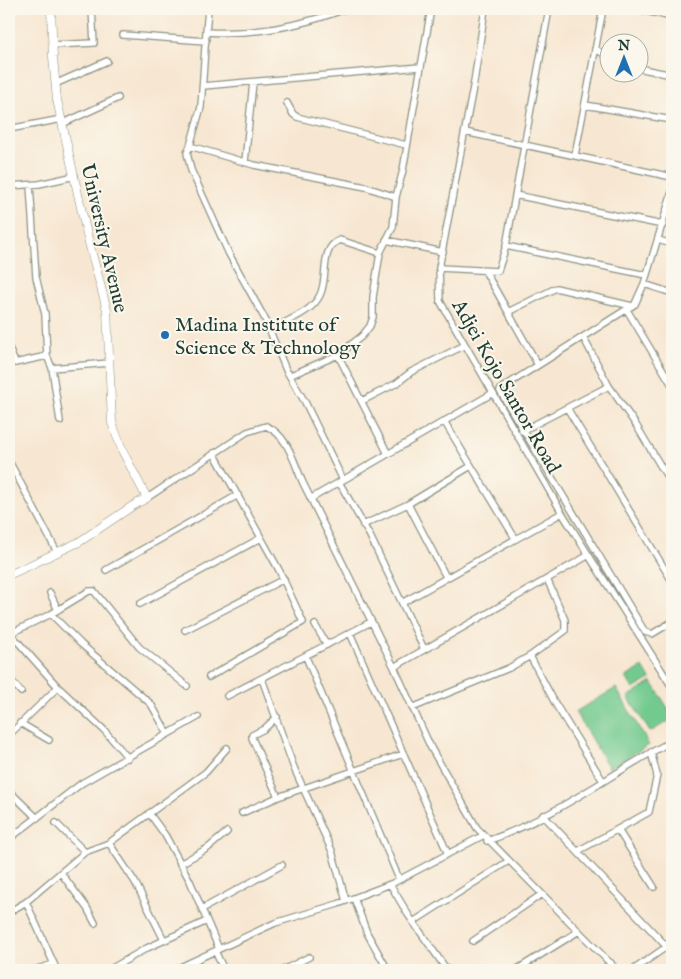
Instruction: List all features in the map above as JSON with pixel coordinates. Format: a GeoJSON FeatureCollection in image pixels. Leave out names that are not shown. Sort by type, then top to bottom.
{"type":"FeatureCollection","features":[{"type":"Feature","properties":{"kind":"street","name":"University Avenue"},"geometry":{"type":"LineString","coordinates":[[51,9],[55,84],[107,310],[110,408],[114,431],[147,498]]}},
{"type":"Feature","properties":{"kind":"street"},"geometry":{"type":"LineString","coordinates":[[52,45],[94,43],[92,9]]}},
{"type":"Feature","properties":{"kind":"street"},"geometry":{"type":"LineString","coordinates":[[208,9],[201,107],[187,153],[191,170],[229,254],[270,331],[286,370],[291,375],[424,649]]}},
{"type":"Feature","properties":{"kind":"street"},"geometry":{"type":"LineString","coordinates":[[206,32],[229,34],[291,26],[345,9]]}},
{"type":"Feature","properties":{"kind":"street"},"geometry":{"type":"LineString","coordinates":[[291,375],[338,355],[362,336],[370,326],[380,253],[393,227],[396,197],[411,128],[431,9]]}},
{"type":"Feature","properties":{"kind":"street","name":"Adjei Kojo Santor Road"},"geometry":{"type":"LineString","coordinates":[[485,9],[465,132],[439,268],[440,301],[562,513],[672,687]]}},
{"type":"Feature","properties":{"kind":"street"},"geometry":{"type":"LineString","coordinates":[[439,268],[498,271],[506,246],[549,9]]}},
{"type":"Feature","properties":{"kind":"street"},"geometry":{"type":"LineString","coordinates":[[575,154],[604,9]]}},
{"type":"Feature","properties":{"kind":"street"},"geometry":{"type":"LineString","coordinates":[[637,9],[672,17]]}},
{"type":"Feature","properties":{"kind":"street"},"geometry":{"type":"LineString","coordinates":[[123,35],[206,41]]}},
{"type":"Feature","properties":{"kind":"street"},"geometry":{"type":"LineString","coordinates":[[55,84],[107,61]]}},
{"type":"Feature","properties":{"kind":"street"},"geometry":{"type":"LineString","coordinates":[[203,86],[420,67]]}},
{"type":"Feature","properties":{"kind":"street"},"geometry":{"type":"LineString","coordinates":[[648,70],[672,75]]}},
{"type":"Feature","properties":{"kind":"street"},"geometry":{"type":"LineString","coordinates":[[245,162],[254,82]]}},
{"type":"Feature","properties":{"kind":"street"},"geometry":{"type":"LineString","coordinates":[[9,129],[63,121],[118,98]]}},
{"type":"Feature","properties":{"kind":"street"},"geometry":{"type":"LineString","coordinates":[[287,103],[293,114],[298,117],[406,145]]}},
{"type":"Feature","properties":{"kind":"street"},"geometry":{"type":"LineString","coordinates":[[585,105],[672,120]]}},
{"type":"Feature","properties":{"kind":"street"},"geometry":{"type":"LineString","coordinates":[[465,132],[575,154],[672,177]]}},
{"type":"Feature","properties":{"kind":"street"},"geometry":{"type":"LineString","coordinates":[[190,146],[245,162],[366,187],[396,197]]}},
{"type":"Feature","properties":{"kind":"street"},"geometry":{"type":"LineString","coordinates":[[9,186],[30,185],[75,176]]}},
{"type":"Feature","properties":{"kind":"street"},"geometry":{"type":"LineString","coordinates":[[30,185],[36,277],[45,314],[47,356],[52,368],[60,421]]}},
{"type":"Feature","properties":{"kind":"street"},"geometry":{"type":"LineString","coordinates":[[672,192],[644,284],[629,308],[500,391],[522,431],[645,632],[652,634],[672,622]]}},
{"type":"Feature","properties":{"kind":"street"},"geometry":{"type":"LineString","coordinates":[[515,194],[663,225]]}},
{"type":"Feature","properties":{"kind":"street"},"geometry":{"type":"LineString","coordinates":[[270,331],[309,310],[316,303],[325,284],[327,250],[334,242],[340,240],[380,253]]}},
{"type":"Feature","properties":{"kind":"street"},"geometry":{"type":"LineString","coordinates":[[386,240],[443,252]]}},
{"type":"Feature","properties":{"kind":"street"},"geometry":{"type":"LineString","coordinates":[[658,240],[672,244]]}},
{"type":"Feature","properties":{"kind":"street"},"geometry":{"type":"LineString","coordinates":[[506,246],[646,275]]}},
{"type":"Feature","properties":{"kind":"street"},"geometry":{"type":"LineString","coordinates":[[485,271],[538,365]]}},
{"type":"Feature","properties":{"kind":"street"},"geometry":{"type":"LineString","coordinates":[[644,284],[672,293]]}},
{"type":"Feature","properties":{"kind":"street"},"geometry":{"type":"LineString","coordinates":[[508,312],[556,288],[629,308],[672,385]]}},
{"type":"Feature","properties":{"kind":"street"},"geometry":{"type":"LineString","coordinates":[[583,337],[609,386],[636,425],[672,485]]}},
{"type":"Feature","properties":{"kind":"street"},"geometry":{"type":"LineString","coordinates":[[362,401],[397,383],[411,372],[465,345]]}},
{"type":"Feature","properties":{"kind":"street"},"geometry":{"type":"LineString","coordinates":[[9,348],[15,363],[47,356]]}},
{"type":"Feature","properties":{"kind":"street"},"geometry":{"type":"LineString","coordinates":[[338,355],[388,454]]}},
{"type":"Feature","properties":{"kind":"street"},"geometry":{"type":"LineString","coordinates":[[52,368],[109,363]]}},
{"type":"Feature","properties":{"kind":"street"},"geometry":{"type":"LineString","coordinates":[[522,431],[609,386]]}},
{"type":"Feature","properties":{"kind":"street"},"geometry":{"type":"LineString","coordinates":[[312,498],[493,394]]}},
{"type":"Feature","properties":{"kind":"street"},"geometry":{"type":"LineString","coordinates":[[567,408],[672,581]]}},
{"type":"Feature","properties":{"kind":"street"},"geometry":{"type":"LineString","coordinates":[[444,421],[515,538]]}},
{"type":"Feature","properties":{"kind":"street"},"geometry":{"type":"LineString","coordinates":[[9,574],[99,530],[134,505],[247,432],[261,426],[268,427],[277,432],[285,444],[394,666],[431,748],[482,836],[617,970]]}},
{"type":"Feature","properties":{"kind":"street"},"geometry":{"type":"LineString","coordinates":[[209,677],[303,622],[284,579],[214,453]]}},
{"type":"Feature","properties":{"kind":"street"},"geometry":{"type":"LineString","coordinates":[[9,461],[57,552]]}},
{"type":"Feature","properties":{"kind":"street"},"geometry":{"type":"LineString","coordinates":[[363,525],[408,504],[471,466]]}},
{"type":"Feature","properties":{"kind":"street"},"geometry":{"type":"LineString","coordinates":[[106,570],[238,495]]}},
{"type":"Feature","properties":{"kind":"street"},"geometry":{"type":"LineString","coordinates":[[408,504],[446,576]]}},
{"type":"Feature","properties":{"kind":"street"},"geometry":{"type":"LineString","coordinates":[[402,603],[446,576],[562,513]]}},
{"type":"Feature","properties":{"kind":"street"},"geometry":{"type":"LineString","coordinates":[[140,604],[261,538]]}},
{"type":"Feature","properties":{"kind":"street"},"geometry":{"type":"LineString","coordinates":[[394,666],[589,555]]}},
{"type":"Feature","properties":{"kind":"street"},"geometry":{"type":"LineString","coordinates":[[185,630],[284,579]]}},
{"type":"Feature","properties":{"kind":"street"},"geometry":{"type":"LineString","coordinates":[[412,708],[509,668],[530,656],[565,631],[565,620],[547,579]]}},
{"type":"Feature","properties":{"kind":"street"},"geometry":{"type":"LineString","coordinates":[[128,758],[104,730],[58,687],[9,634],[51,614],[89,591],[94,590],[139,647],[187,686]]}},
{"type":"Feature","properties":{"kind":"street"},"geometry":{"type":"LineString","coordinates":[[50,593],[58,610]]}},
{"type":"Feature","properties":{"kind":"street"},"geometry":{"type":"LineString","coordinates":[[51,614],[81,644],[151,704],[168,734]]}},
{"type":"Feature","properties":{"kind":"street"},"geometry":{"type":"LineString","coordinates":[[227,696],[262,680],[371,622]]}},
{"type":"Feature","properties":{"kind":"street"},"geometry":{"type":"LineString","coordinates":[[316,625],[327,645]]}},
{"type":"Feature","properties":{"kind":"street"},"geometry":{"type":"LineString","coordinates":[[350,633],[448,854]]}},
{"type":"Feature","properties":{"kind":"street"},"geometry":{"type":"LineString","coordinates":[[530,656],[556,705],[603,781]]}},
{"type":"Feature","properties":{"kind":"street"},"geometry":{"type":"LineString","coordinates":[[306,657],[399,879]]}},
{"type":"Feature","properties":{"kind":"street"},"geometry":{"type":"LineString","coordinates":[[9,678],[20,692]]}},
{"type":"Feature","properties":{"kind":"street"},"geometry":{"type":"LineString","coordinates":[[262,680],[304,789],[332,851],[346,901]]}},
{"type":"Feature","properties":{"kind":"street"},"geometry":{"type":"LineString","coordinates":[[9,735],[58,687]]}},
{"type":"Feature","properties":{"kind":"street"},"geometry":{"type":"LineString","coordinates":[[9,839],[82,783],[198,717]]}},
{"type":"Feature","properties":{"kind":"street"},"geometry":{"type":"LineString","coordinates":[[277,717],[264,729],[252,735],[252,738],[278,797]]}},
{"type":"Feature","properties":{"kind":"street"},"geometry":{"type":"LineString","coordinates":[[20,723],[48,740]]}},
{"type":"Feature","properties":{"kind":"street"},"geometry":{"type":"LineString","coordinates":[[488,841],[509,834],[672,741]]}},
{"type":"Feature","properties":{"kind":"street"},"geometry":{"type":"LineString","coordinates":[[9,912],[26,902],[85,852],[110,843],[206,772],[227,748]]}},
{"type":"Feature","properties":{"kind":"street"},"geometry":{"type":"LineString","coordinates":[[578,851],[649,812],[657,775],[651,752]]}},
{"type":"Feature","properties":{"kind":"street"},"geometry":{"type":"LineString","coordinates":[[242,813],[278,797],[403,754]]}},
{"type":"Feature","properties":{"kind":"street"},"geometry":{"type":"LineString","coordinates":[[9,791],[36,818]]}},
{"type":"Feature","properties":{"kind":"street"},"geometry":{"type":"LineString","coordinates":[[149,813],[165,835],[202,908],[224,970]]}},
{"type":"Feature","properties":{"kind":"street"},"geometry":{"type":"LineString","coordinates":[[543,815],[670,945],[633,970]]}},
{"type":"Feature","properties":{"kind":"street"},"geometry":{"type":"LineString","coordinates":[[56,823],[85,852]]}},
{"type":"Feature","properties":{"kind":"street"},"geometry":{"type":"LineString","coordinates":[[618,830],[654,887]]}},
{"type":"Feature","properties":{"kind":"street"},"geometry":{"type":"LineString","coordinates":[[180,864],[208,848],[226,832]]}},
{"type":"Feature","properties":{"kind":"street"},"geometry":{"type":"LineString","coordinates":[[174,970],[275,922],[346,901],[390,884],[482,836]]}},
{"type":"Feature","properties":{"kind":"street"},"geometry":{"type":"LineString","coordinates":[[110,843],[137,887],[164,940]]}},
{"type":"Feature","properties":{"kind":"street"},"geometry":{"type":"LineString","coordinates":[[412,922],[508,862]]}},
{"type":"Feature","properties":{"kind":"street"},"geometry":{"type":"LineString","coordinates":[[202,908],[282,865]]}},
{"type":"Feature","properties":{"kind":"street"},"geometry":{"type":"LineString","coordinates":[[61,874],[87,908],[95,923]]}},
{"type":"Feature","properties":{"kind":"street"},"geometry":{"type":"LineString","coordinates":[[390,884],[412,922],[447,970]]}},
{"type":"Feature","properties":{"kind":"street"},"geometry":{"type":"LineString","coordinates":[[473,941],[542,894]]}},
{"type":"Feature","properties":{"kind":"street"},"geometry":{"type":"LineString","coordinates":[[354,898],[367,933],[388,970]]}},
{"type":"Feature","properties":{"kind":"street"},"geometry":{"type":"LineString","coordinates":[[26,902],[57,970]]}},
{"type":"Feature","properties":{"kind":"street"},"geometry":{"type":"LineString","coordinates":[[110,970],[135,954],[207,920]]}},
{"type":"Feature","properties":{"kind":"street"},"geometry":{"type":"LineString","coordinates":[[516,970],[579,931]]}},
{"type":"Feature","properties":{"kind":"street"},"geometry":{"type":"LineString","coordinates":[[284,970],[309,957]]}},
{"type":"Feature","properties":{"kind":"street"},"geometry":{"type":"LineString","coordinates":[[602,970],[611,963]]}},
{"type":"Feature","properties":{"kind":"street"},"geometry":{"type":"LineString","coordinates":[[34,970],[54,964]]}},
{"type":"Feature","properties":{"kind":"green space"},"geometry":{"type":"Polygon","coordinates":[[[643,667],[650,679],[633,689],[626,677],[643,667]]]}},
{"type":"Feature","properties":{"kind":"green space"},"geometry":{"type":"Polygon","coordinates":[[[652,682],[672,715],[672,719],[650,732],[628,697],[652,682]]]}},
{"type":"Feature","properties":{"kind":"green space"},"geometry":{"type":"Polygon","coordinates":[[[616,688],[649,745],[609,768],[575,712],[616,688]]]}},
{"type":"Feature","properties":{"kind":"place","name":"Madina Institute of Science & Technology"},"geometry":{"type":"Point","coordinates":[165,335]}}]}
